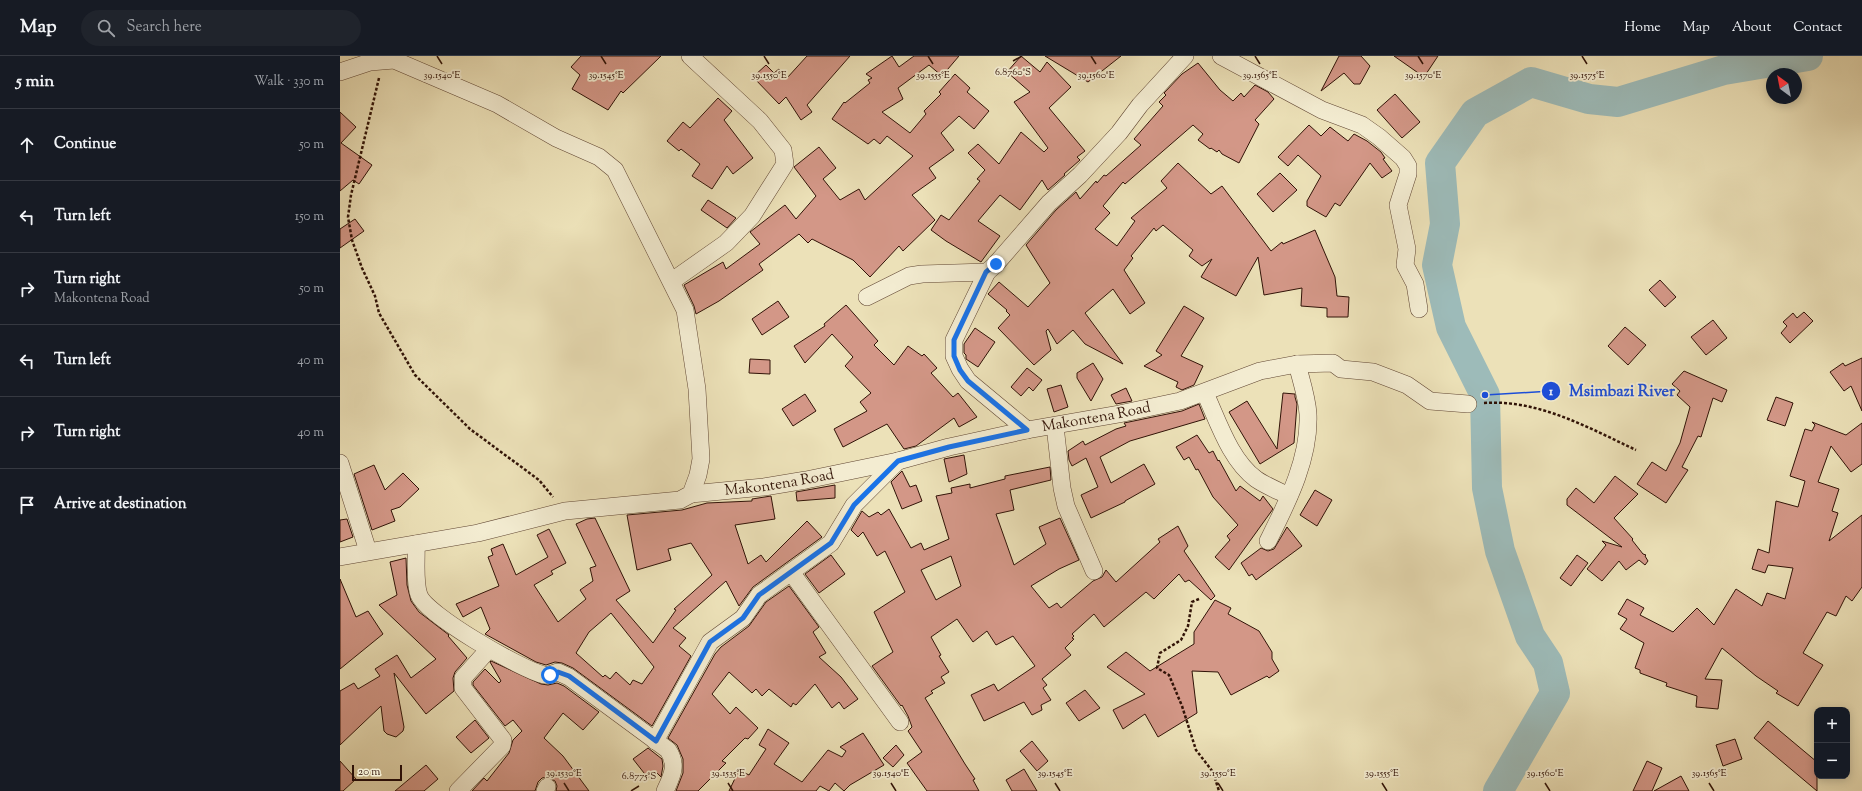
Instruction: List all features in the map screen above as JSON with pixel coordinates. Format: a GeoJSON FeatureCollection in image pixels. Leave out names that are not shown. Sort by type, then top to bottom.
{"type":"FeatureCollection","features":[{"type":"Feature","properties":{"kind":"street"},"geometry":{"type":"LineString","coordinates":[[672,281],[726,243],[752,216],[785,164],[783,150],[760,120],[690,56]]}},
{"type":"Feature","properties":{"kind":"street"},"geometry":{"type":"LineString","coordinates":[[1027,430],[968,381],[960,370],[954,356],[954,340],[986,272],[996,264],[1049,203],[1080,175],[1119,133],[1140,105],[1185,56]]}},
{"type":"Feature","properties":{"kind":"street"},"geometry":{"type":"LineString","coordinates":[[1221,56],[1322,110],[1362,125],[1379,136],[1403,158],[1408,166],[1408,174],[1398,205],[1407,249],[1405,265],[1415,284],[1418,309]]}},
{"type":"Feature","properties":{"kind":"street"},"geometry":{"type":"LineString","coordinates":[[340,72],[370,62],[394,60],[497,104],[556,138],[599,157],[615,170],[686,310],[698,389],[701,459],[698,475],[691,494]]}},
{"type":"Feature","properties":{"kind":"street"},"geometry":{"type":"LineString","coordinates":[[867,296],[909,276],[922,274],[986,272]]}},
{"type":"Feature","properties":{"kind":"street","name":"Makontena Road"},"geometry":{"type":"LineString","coordinates":[[340,557],[478,533],[565,511],[680,500],[691,494],[771,486],[898,461],[949,447],[1027,430],[1055,426],[1180,401],[1205,393],[1260,371],[1297,364],[1333,363],[1341,369],[1373,372],[1408,385],[1430,401],[1468,404]]}},
{"type":"Feature","properties":{"kind":"street"},"geometry":{"type":"LineString","coordinates":[[1268,541],[1301,467],[1308,415],[1297,364]]}},
{"type":"Feature","properties":{"kind":"street"},"geometry":{"type":"LineString","coordinates":[[1205,393],[1233,452],[1243,467],[1257,480],[1289,496]]}},
{"type":"Feature","properties":{"kind":"street"},"geometry":{"type":"LineString","coordinates":[[1055,426],[1062,488],[1066,506],[1094,572]]}},
{"type":"Feature","properties":{"kind":"street"},"geometry":{"type":"LineString","coordinates":[[656,741],[710,642],[743,618],[759,595],[831,543],[854,505],[898,461]]}},
{"type":"Feature","properties":{"kind":"street"},"geometry":{"type":"LineString","coordinates":[[340,463],[368,551]]}},
{"type":"Feature","properties":{"kind":"street"},"geometry":{"type":"LineString","coordinates":[[416,544],[419,596],[426,605],[489,649],[514,662],[545,676],[558,672],[569,676],[668,750],[673,759],[674,766],[665,791]]}},
{"type":"Feature","properties":{"kind":"street"},"geometry":{"type":"LineString","coordinates":[[792,572],[900,722]]}},
{"type":"Feature","properties":{"kind":"street"},"geometry":{"type":"LineString","coordinates":[[458,791],[502,746],[503,740],[463,688],[462,683],[463,678],[489,649]]}},
{"type":"Feature","properties":{"kind":"path"},"geometry":{"type":"LineString","coordinates":[[383,61],[351,195],[348,217],[352,240],[374,296],[379,313],[415,375],[470,429],[538,480],[565,511]]}},
{"type":"Feature","properties":{"kind":"path"},"geometry":{"type":"LineString","coordinates":[[1501,402],[1531,406],[1562,416],[1636,450]]}},
{"type":"Feature","properties":{"kind":"path"},"geometry":{"type":"LineString","coordinates":[[1199,599],[1192,602],[1188,626],[1181,640],[1160,653],[1157,668],[1169,675],[1182,706],[1196,750],[1213,772],[1219,791]]}},
{"type":"Feature","properties":{"kind":"building"},"geometry":{"type":"Polygon","coordinates":[[[581,56],[661,56],[623,93],[621,91],[608,110],[572,89],[580,75],[571,67],[581,56]]]}},
{"type":"Feature","properties":{"kind":"building"},"geometry":{"type":"Polygon","coordinates":[[[807,56],[850,56],[807,105],[812,112],[801,120],[786,97],[779,104],[753,77],[766,65],[774,73],[779,69],[787,78],[807,56]]]}},
{"type":"Feature","properties":{"kind":"building"},"geometry":{"type":"Polygon","coordinates":[[[892,56],[899,67],[914,56],[959,56],[942,76],[929,65],[898,88],[903,99],[882,112],[910,133],[926,114],[924,111],[941,94],[939,92],[955,74],[970,88],[967,92],[989,111],[974,129],[959,116],[941,133],[954,150],[929,168],[936,178],[912,195],[935,220],[903,251],[899,246],[870,277],[853,260],[812,239],[808,243],[799,234],[759,264],[763,270],[719,301],[696,314],[694,306],[684,285],[723,262],[726,269],[760,244],[750,232],[785,205],[796,219],[816,196],[794,167],[819,147],[836,168],[823,179],[840,200],[859,189],[865,200],[913,156],[887,136],[880,144],[874,139],[868,144],[832,119],[844,102],[845,103],[870,83],[868,80],[872,78],[866,74],[892,56]]]}},
{"type":"Feature","properties":{"kind":"building"},"geometry":{"type":"Polygon","coordinates":[[[1021,56],[1040,72],[1047,62],[1071,87],[1049,108],[1085,151],[1077,157],[1080,160],[1048,190],[1042,180],[1020,210],[1000,195],[978,221],[1000,236],[981,262],[931,230],[941,215],[949,220],[980,181],[977,179],[985,170],[968,153],[978,144],[999,164],[1021,132],[1044,152],[1048,148],[1014,102],[1030,92],[1007,72],[1021,56]]]}},
{"type":"Feature","properties":{"kind":"building"},"geometry":{"type":"Polygon","coordinates":[[[1045,56],[1121,56],[1088,82],[1045,56]]]}},
{"type":"Feature","properties":{"kind":"building"},"geometry":{"type":"Polygon","coordinates":[[[1339,56],[1361,56],[1370,66],[1360,84],[1354,84],[1344,73],[1321,91],[1339,56]]]}},
{"type":"Feature","properties":{"kind":"building"},"geometry":{"type":"Polygon","coordinates":[[[1394,56],[1438,56],[1424,77],[1394,56]]]}},
{"type":"Feature","properties":{"kind":"building"},"geometry":{"type":"Polygon","coordinates":[[[1198,63],[1220,90],[1233,101],[1241,93],[1244,97],[1255,85],[1268,92],[1274,99],[1255,120],[1259,124],[1239,163],[1222,154],[1219,150],[1217,152],[1211,148],[1210,149],[1198,140],[1203,134],[1193,125],[1125,184],[1123,182],[1103,206],[1110,213],[1095,229],[1117,246],[1135,221],[1131,218],[1167,188],[1161,181],[1178,163],[1211,194],[1222,186],[1271,251],[1282,242],[1283,244],[1315,230],[1335,277],[1337,296],[1349,297],[1348,317],[1327,317],[1327,308],[1301,306],[1302,288],[1264,295],[1258,257],[1236,296],[1201,277],[1212,259],[1202,266],[1189,256],[1193,250],[1163,225],[1156,231],[1154,228],[1131,256],[1133,258],[1124,270],[1145,303],[1130,314],[1113,289],[1085,313],[1123,364],[1085,344],[1073,330],[1057,344],[1048,329],[1046,331],[1051,350],[1034,365],[998,328],[1010,315],[1006,311],[1007,310],[988,294],[999,282],[1028,307],[1050,283],[1026,245],[1056,210],[1076,192],[1080,199],[1096,181],[1097,183],[1104,175],[1106,176],[1141,145],[1134,139],[1163,106],[1159,102],[1166,95],[1164,93],[1182,74],[1198,63]]]}},
{"type":"Feature","properties":{"kind":"building"},"geometry":{"type":"Polygon","coordinates":[[[1395,94],[1420,122],[1402,138],[1377,110],[1395,94]]]}},
{"type":"Feature","properties":{"kind":"building"},"geometry":{"type":"Polygon","coordinates":[[[718,98],[732,111],[724,120],[753,158],[733,174],[727,166],[712,189],[692,176],[700,164],[681,149],[679,151],[667,141],[683,122],[690,128],[718,98]]]}},
{"type":"Feature","properties":{"kind":"building"},"geometry":{"type":"Polygon","coordinates":[[[340,112],[356,127],[341,143],[372,165],[359,184],[353,180],[340,191],[340,112]]]}},
{"type":"Feature","properties":{"kind":"building"},"geometry":{"type":"Polygon","coordinates":[[[1309,125],[1321,136],[1330,127],[1348,141],[1354,134],[1367,141],[1381,152],[1385,158],[1383,159],[1392,171],[1382,178],[1370,163],[1340,206],[1335,203],[1326,217],[1307,206],[1307,201],[1321,176],[1298,155],[1288,166],[1278,157],[1309,125]]]}},
{"type":"Feature","properties":{"kind":"building"},"geometry":{"type":"Polygon","coordinates":[[[1280,173],[1297,190],[1273,212],[1257,194],[1280,173]]]}},
{"type":"Feature","properties":{"kind":"building"},"geometry":{"type":"Polygon","coordinates":[[[708,200],[736,218],[727,228],[701,210],[708,200]]]}},
{"type":"Feature","properties":{"kind":"building"},"geometry":{"type":"Polygon","coordinates":[[[355,219],[364,231],[340,248],[340,229],[355,219]]]}},
{"type":"Feature","properties":{"kind":"building"},"geometry":{"type":"Polygon","coordinates":[[[1660,280],[1676,297],[1665,307],[1649,290],[1660,280]]]}},
{"type":"Feature","properties":{"kind":"building"},"geometry":{"type":"Polygon","coordinates":[[[778,301],[789,317],[762,335],[752,319],[778,301]]]}},
{"type":"Feature","properties":{"kind":"building"},"geometry":{"type":"Polygon","coordinates":[[[846,305],[878,341],[874,345],[894,365],[908,346],[922,356],[924,354],[937,368],[931,373],[953,397],[958,393],[977,417],[959,427],[954,418],[916,446],[904,449],[887,424],[843,447],[834,429],[867,411],[860,402],[871,393],[845,366],[853,357],[832,334],[805,363],[794,346],[825,326],[824,324],[846,305]]]}},
{"type":"Feature","properties":{"kind":"building"},"geometry":{"type":"Polygon","coordinates":[[[1184,306],[1204,318],[1181,356],[1203,366],[1194,385],[1182,390],[1176,387],[1178,382],[1144,366],[1162,355],[1156,351],[1184,306]]]}},
{"type":"Feature","properties":{"kind":"building"},"geometry":{"type":"Polygon","coordinates":[[[1804,312],[1813,321],[1790,343],[1781,333],[1787,326],[1783,322],[1793,313],[1797,318],[1804,312]]]}},
{"type":"Feature","properties":{"kind":"building"},"geometry":{"type":"Polygon","coordinates":[[[1713,320],[1727,338],[1706,355],[1691,337],[1713,320]]]}},
{"type":"Feature","properties":{"kind":"building"},"geometry":{"type":"Polygon","coordinates":[[[1625,327],[1646,345],[1628,365],[1608,346],[1625,327]]]}},
{"type":"Feature","properties":{"kind":"building"},"geometry":{"type":"Polygon","coordinates":[[[975,328],[995,342],[978,367],[966,359],[966,355],[964,353],[964,344],[975,328]]]}},
{"type":"Feature","properties":{"kind":"building"},"geometry":{"type":"Polygon","coordinates":[[[1862,358],[1862,411],[1851,386],[1844,391],[1830,372],[1843,363],[1845,366],[1862,358]]]}},
{"type":"Feature","properties":{"kind":"building"},"geometry":{"type":"Polygon","coordinates":[[[750,359],[770,360],[770,374],[749,373],[750,359]]]}},
{"type":"Feature","properties":{"kind":"building"},"geometry":{"type":"Polygon","coordinates":[[[1093,363],[1103,379],[1091,401],[1077,378],[1077,373],[1093,363]]]}},
{"type":"Feature","properties":{"kind":"building"},"geometry":{"type":"Polygon","coordinates":[[[1027,368],[1042,380],[1033,391],[1029,387],[1021,396],[1011,387],[1027,368]]]}},
{"type":"Feature","properties":{"kind":"building"},"geometry":{"type":"Polygon","coordinates":[[[1684,371],[1727,390],[1722,402],[1713,398],[1701,437],[1698,436],[1682,467],[1688,470],[1666,503],[1637,484],[1652,462],[1666,471],[1680,443],[1690,407],[1677,395],[1680,391],[1672,384],[1684,371]]]}},
{"type":"Feature","properties":{"kind":"building"},"geometry":{"type":"Polygon","coordinates":[[[1061,385],[1068,407],[1054,412],[1047,389],[1061,385]]]}},
{"type":"Feature","properties":{"kind":"building"},"geometry":{"type":"Polygon","coordinates":[[[1126,388],[1132,401],[1116,404],[1111,395],[1126,388]]]}},
{"type":"Feature","properties":{"kind":"building"},"geometry":{"type":"Polygon","coordinates":[[[1283,393],[1295,394],[1297,404],[1294,443],[1260,464],[1229,412],[1247,401],[1277,449],[1283,393]]]}},
{"type":"Feature","properties":{"kind":"building"},"geometry":{"type":"Polygon","coordinates":[[[805,394],[816,411],[793,426],[782,409],[805,394]]]}},
{"type":"Feature","properties":{"kind":"building"},"geometry":{"type":"Polygon","coordinates":[[[1776,397],[1793,403],[1785,426],[1767,420],[1776,397]]]}},
{"type":"Feature","properties":{"kind":"building"},"geometry":{"type":"Polygon","coordinates":[[[1199,404],[1205,419],[1130,441],[1100,457],[1111,483],[1144,464],[1155,484],[1125,502],[1091,518],[1081,495],[1098,487],[1086,458],[1072,466],[1069,460],[1068,451],[1083,441],[1085,445],[1116,429],[1126,426],[1124,423],[1182,411],[1199,404]]]}},
{"type":"Feature","properties":{"kind":"building"},"geometry":{"type":"Polygon","coordinates":[[[1812,422],[1846,435],[1862,423],[1862,464],[1851,472],[1831,446],[1818,482],[1839,489],[1832,511],[1838,513],[1829,541],[1862,515],[1862,587],[1852,601],[1846,596],[1836,616],[1827,612],[1803,653],[1823,665],[1798,706],[1776,693],[1778,691],[1756,676],[1722,648],[1705,679],[1722,680],[1718,709],[1696,707],[1697,696],[1666,686],[1667,683],[1640,673],[1640,670],[1635,668],[1644,643],[1620,629],[1627,619],[1618,614],[1627,599],[1644,608],[1640,615],[1673,632],[1697,608],[1714,625],[1736,589],[1762,606],[1767,593],[1785,599],[1793,568],[1768,565],[1765,573],[1752,569],[1758,549],[1769,553],[1776,501],[1798,507],[1805,481],[1790,476],[1805,429],[1812,431],[1815,425],[1812,422]]]}},
{"type":"Feature","properties":{"kind":"building"},"geometry":{"type":"Polygon","coordinates":[[[1197,435],[1209,453],[1213,451],[1236,491],[1240,486],[1260,501],[1263,496],[1273,509],[1229,570],[1215,557],[1230,540],[1227,536],[1238,525],[1213,497],[1198,469],[1196,470],[1189,457],[1184,460],[1176,447],[1197,435]]]}},
{"type":"Feature","properties":{"kind":"building"},"geometry":{"type":"Polygon","coordinates":[[[964,455],[967,474],[949,482],[944,459],[964,455]]]}},
{"type":"Feature","properties":{"kind":"building"},"geometry":{"type":"Polygon","coordinates":[[[374,465],[385,490],[403,473],[419,489],[400,507],[391,510],[395,521],[372,530],[354,474],[374,465]]]}},
{"type":"Feature","properties":{"kind":"building"},"geometry":{"type":"Polygon","coordinates":[[[1050,467],[1051,480],[1010,490],[1014,510],[996,514],[1014,565],[1046,544],[1039,527],[1060,518],[1079,560],[1059,569],[1031,586],[1049,608],[1057,603],[1061,608],[1093,581],[1102,577],[1106,570],[1116,582],[1160,542],[1158,539],[1178,526],[1188,546],[1184,551],[1215,596],[1211,600],[1189,580],[1185,582],[1179,574],[1154,599],[1146,592],[1104,627],[1094,614],[1072,634],[1074,636],[1072,638],[1074,639],[1065,648],[1071,655],[1042,679],[1047,685],[1043,688],[1051,700],[1041,705],[1042,710],[1032,715],[1024,702],[984,721],[971,695],[994,684],[998,691],[1035,666],[1013,636],[996,645],[987,631],[973,642],[957,619],[931,637],[941,655],[939,656],[949,672],[941,677],[945,683],[931,691],[933,693],[925,698],[975,779],[973,780],[979,791],[927,791],[907,763],[922,752],[908,731],[912,727],[908,716],[902,705],[901,706],[872,666],[893,652],[874,612],[905,592],[885,551],[877,556],[863,532],[858,537],[851,530],[862,511],[869,517],[878,512],[881,515],[889,509],[911,548],[921,543],[924,550],[949,539],[936,496],[952,493],[951,488],[970,484],[970,488],[1005,479],[1005,476],[1050,467]],[[951,556],[921,570],[936,600],[961,586],[951,556]]]}},
{"type":"Feature","properties":{"kind":"building"},"geometry":{"type":"Polygon","coordinates":[[[902,471],[910,487],[916,485],[922,501],[902,509],[891,482],[902,471]]]}},
{"type":"Feature","properties":{"kind":"building"},"geometry":{"type":"Polygon","coordinates":[[[1615,476],[1638,494],[1614,518],[1633,539],[1632,540],[1643,554],[1646,555],[1645,556],[1648,561],[1645,565],[1639,560],[1626,570],[1619,561],[1602,581],[1587,569],[1606,545],[1602,541],[1622,547],[1567,505],[1567,499],[1576,488],[1594,503],[1615,476]]]}},
{"type":"Feature","properties":{"kind":"building"},"geometry":{"type":"Polygon","coordinates":[[[835,485],[835,498],[797,501],[796,492],[835,485]]]}},
{"type":"Feature","properties":{"kind":"building"},"geometry":{"type":"Polygon","coordinates":[[[1315,490],[1332,500],[1317,526],[1300,515],[1315,490]]]}},
{"type":"Feature","properties":{"kind":"building"},"geometry":{"type":"Polygon","coordinates":[[[771,496],[775,519],[735,525],[748,564],[761,555],[766,562],[807,521],[822,537],[753,587],[739,606],[726,581],[673,628],[686,638],[679,646],[691,656],[652,726],[573,668],[562,663],[555,662],[546,665],[536,662],[485,634],[490,629],[481,607],[463,617],[456,604],[499,586],[488,557],[493,555],[491,549],[503,544],[516,575],[548,557],[537,535],[549,529],[566,563],[551,571],[553,574],[534,585],[558,622],[586,599],[580,590],[593,581],[590,568],[596,566],[576,524],[587,519],[595,518],[630,591],[616,600],[653,643],[676,610],[674,609],[712,575],[691,543],[668,549],[671,560],[637,570],[627,515],[682,510],[707,503],[752,501],[752,499],[771,496]],[[611,613],[589,632],[576,653],[603,677],[605,675],[610,679],[616,672],[630,685],[633,680],[642,684],[654,667],[611,613]]]}},
{"type":"Feature","properties":{"kind":"building"},"geometry":{"type":"Polygon","coordinates":[[[347,519],[353,537],[340,542],[340,520],[347,519]]]}},
{"type":"Feature","properties":{"kind":"building"},"geometry":{"type":"Polygon","coordinates":[[[1287,527],[1302,546],[1256,580],[1252,574],[1249,576],[1241,563],[1261,548],[1268,551],[1274,549],[1287,527]]]}},
{"type":"Feature","properties":{"kind":"building"},"geometry":{"type":"Polygon","coordinates":[[[831,555],[845,574],[819,593],[805,574],[831,555]]]}},
{"type":"Feature","properties":{"kind":"building"},"geometry":{"type":"Polygon","coordinates":[[[1577,555],[1588,563],[1571,586],[1560,578],[1577,555]]]}},
{"type":"Feature","properties":{"kind":"building"},"geometry":{"type":"Polygon","coordinates":[[[406,558],[407,585],[411,601],[419,612],[449,635],[448,636],[467,658],[455,672],[453,678],[454,691],[426,714],[394,673],[404,727],[403,731],[396,737],[387,734],[384,731],[381,706],[340,745],[340,691],[354,683],[358,689],[380,676],[375,669],[397,655],[411,678],[436,659],[379,605],[397,595],[390,562],[406,558]]]}},
{"type":"Feature","properties":{"kind":"building"},"geometry":{"type":"Polygon","coordinates":[[[340,579],[356,617],[368,611],[383,634],[340,669],[340,579]]]}},
{"type":"Feature","properties":{"kind":"building"},"geometry":{"type":"Polygon","coordinates":[[[789,586],[819,627],[813,632],[826,653],[819,657],[841,677],[858,699],[844,709],[839,702],[832,708],[815,684],[796,705],[793,703],[791,707],[769,689],[762,696],[756,689],[752,693],[729,672],[712,694],[730,714],[736,707],[758,728],[748,739],[745,738],[722,761],[726,763],[698,791],[676,791],[683,773],[683,759],[677,745],[668,738],[715,654],[721,647],[749,626],[766,602],[789,586]]]}},
{"type":"Feature","properties":{"kind":"building"},"geometry":{"type":"Polygon","coordinates":[[[1215,600],[1231,608],[1228,614],[1259,631],[1272,652],[1272,659],[1279,671],[1269,678],[1267,676],[1231,695],[1218,672],[1192,671],[1197,713],[1158,737],[1145,714],[1123,729],[1113,710],[1145,694],[1107,667],[1126,652],[1150,671],[1194,644],[1194,632],[1215,600]]]}},
{"type":"Feature","properties":{"kind":"building"},"geometry":{"type":"Polygon","coordinates":[[[491,661],[541,684],[548,685],[557,683],[564,686],[599,712],[583,730],[563,713],[544,738],[563,756],[589,791],[556,791],[557,786],[555,781],[547,777],[542,778],[538,782],[535,791],[472,791],[484,778],[487,781],[509,753],[513,740],[522,731],[513,720],[505,726],[473,685],[473,682],[485,669],[499,683],[501,681],[490,662],[491,661]]]}},
{"type":"Feature","properties":{"kind":"building"},"geometry":{"type":"Polygon","coordinates":[[[1085,690],[1100,708],[1079,721],[1066,703],[1085,690]]]}},
{"type":"Feature","properties":{"kind":"building"},"geometry":{"type":"Polygon","coordinates":[[[475,720],[489,738],[471,753],[456,737],[475,720]]]}},
{"type":"Feature","properties":{"kind":"building"},"geometry":{"type":"Polygon","coordinates":[[[1768,721],[1814,759],[1814,779],[1817,779],[1817,791],[1754,738],[1768,721]]]}},
{"type":"Feature","properties":{"kind":"building"},"geometry":{"type":"Polygon","coordinates":[[[768,729],[789,743],[774,764],[802,782],[828,750],[842,757],[846,751],[840,747],[863,733],[884,765],[850,785],[844,791],[835,783],[829,791],[820,786],[816,791],[729,791],[739,770],[749,775],[766,749],[759,745],[768,729]]]}},
{"type":"Feature","properties":{"kind":"building"},"geometry":{"type":"Polygon","coordinates":[[[1735,739],[1742,759],[1723,766],[1716,745],[1735,739]]]}},
{"type":"Feature","properties":{"kind":"building"},"geometry":{"type":"Polygon","coordinates":[[[1032,741],[1048,761],[1037,771],[1020,751],[1032,741]]]}},
{"type":"Feature","properties":{"kind":"building"},"geometry":{"type":"Polygon","coordinates":[[[896,745],[904,755],[893,767],[883,758],[896,745]]]}},
{"type":"Feature","properties":{"kind":"building"},"geometry":{"type":"Polygon","coordinates":[[[648,748],[662,759],[663,766],[661,777],[656,772],[648,778],[633,759],[648,748]]]}},
{"type":"Feature","properties":{"kind":"building"},"geometry":{"type":"Polygon","coordinates":[[[340,761],[356,779],[343,791],[340,791],[340,761]]]}},
{"type":"Feature","properties":{"kind":"building"},"geometry":{"type":"Polygon","coordinates":[[[1647,761],[1662,768],[1652,791],[1633,791],[1647,761]]]}},
{"type":"Feature","properties":{"kind":"building"},"geometry":{"type":"Polygon","coordinates":[[[426,765],[438,779],[424,791],[395,791],[426,765]]]}},
{"type":"Feature","properties":{"kind":"building"},"geometry":{"type":"Polygon","coordinates":[[[1024,769],[1037,791],[1012,791],[1006,780],[1024,769]]]}},
{"type":"Feature","properties":{"kind":"building"},"geometry":{"type":"Polygon","coordinates":[[[1681,776],[1689,791],[1654,791],[1681,776]]]}},
{"type":"Feature","properties":{"kind":"waterway"},"geometry":{"type":"LineString","coordinates":[[1498,791],[1555,693],[1548,663],[1530,636],[1500,551],[1487,488],[1485,395],[1451,327],[1437,265],[1445,224],[1440,163],[1475,113],[1531,82],[1589,99],[1618,102],[1724,70],[1808,56]]}},
{"type":"Feature","properties":{"kind":"place","name":"Msimbazi River"},"geometry":{"type":"Point","coordinates":[1485,395]}},
{"type":"Feature","properties":{"kind":"route"},"geometry":{"type":"LineString","coordinates":[[550,675],[558,672],[569,676],[656,741],[710,642],[743,618],[759,595],[831,543],[847,514],[854,505],[898,461],[949,447],[1027,430],[968,381],[960,370],[954,356],[954,340],[986,272],[996,264]]}}]}
